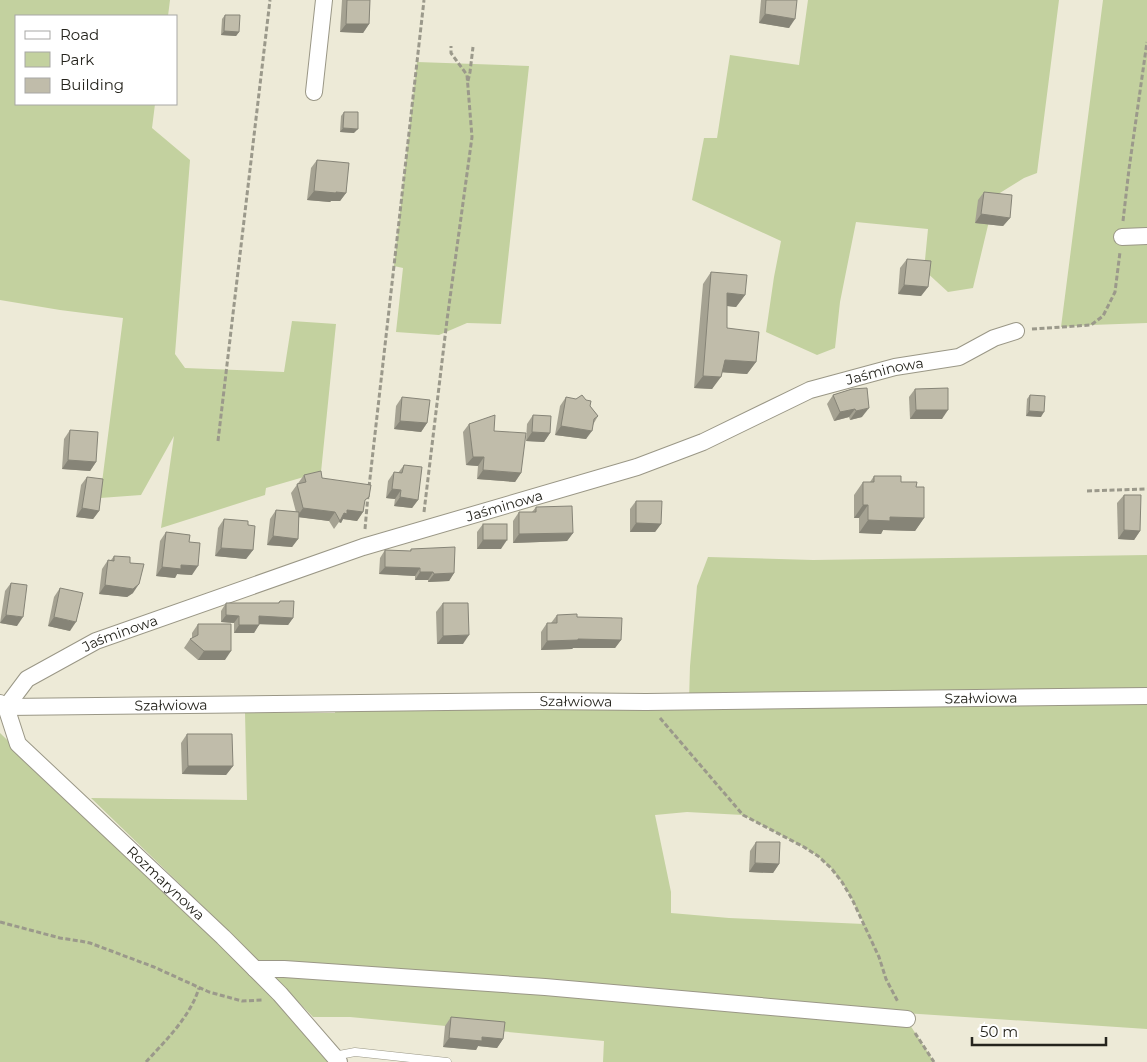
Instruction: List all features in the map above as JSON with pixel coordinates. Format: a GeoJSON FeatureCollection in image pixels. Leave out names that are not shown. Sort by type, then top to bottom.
{"type":"FeatureCollection","features":[{"type":"Feature","properties":{"kind":"street"},"geometry":{"type":"LineString","coordinates":[[314,92],[324,0]]}},
{"type":"Feature","properties":{"kind":"street"},"geometry":{"type":"LineString","coordinates":[[1122,237],[1147,236]]}},
{"type":"Feature","properties":{"kind":"street","name":"Jaśminowa"},"geometry":{"type":"LineString","coordinates":[[3,705],[27,679],[96,641],[363,547],[637,467],[703,442],[810,390],[895,367],[959,357],[994,338],[1016,331]]}},
{"type":"Feature","properties":{"kind":"street","name":"Szałwiowa"},"geometry":{"type":"LineString","coordinates":[[3,705],[646,702],[1147,696]]}},
{"type":"Feature","properties":{"kind":"street","name":"Rozmarynowa"},"geometry":{"type":"LineString","coordinates":[[3,705],[18,744],[223,937],[280,994],[337,1059]]}},
{"type":"Feature","properties":{"kind":"street"},"geometry":{"type":"LineString","coordinates":[[255,969],[284,969],[545,987],[907,1019]]}},
{"type":"Feature","properties":{"kind":"lane"},"geometry":{"type":"LineString","coordinates":[[337,1059],[355,1052],[447,1062]]}},
{"type":"Feature","properties":{"kind":"path"},"geometry":{"type":"LineString","coordinates":[[218,441],[270,0]]}},
{"type":"Feature","properties":{"kind":"path"},"geometry":{"type":"LineString","coordinates":[[363,547],[424,0]]}},
{"type":"Feature","properties":{"kind":"path"},"geometry":{"type":"LineString","coordinates":[[1016,331],[1091,325],[1103,316],[1115,292],[1129,169],[1147,42]]}},
{"type":"Feature","properties":{"kind":"path"},"geometry":{"type":"LineString","coordinates":[[422,530],[446,329],[472,138],[466,75],[451,53],[451,46]]}},
{"type":"Feature","properties":{"kind":"path"},"geometry":{"type":"LineString","coordinates":[[467,84],[473,47]]}},
{"type":"Feature","properties":{"kind":"path"},"geometry":{"type":"LineString","coordinates":[[1087,491],[1147,489]]}},
{"type":"Feature","properties":{"kind":"path"},"geometry":{"type":"LineString","coordinates":[[646,702],[743,815],[804,847],[831,868],[842,882],[856,907],[879,958],[886,979],[907,1019],[934,1062]]}},
{"type":"Feature","properties":{"kind":"path"},"geometry":{"type":"LineString","coordinates":[[0,922],[60,938],[90,943],[179,977],[208,992],[242,1001],[264,1000],[280,994]]}},
{"type":"Feature","properties":{"kind":"path"},"geometry":{"type":"LineString","coordinates":[[146,1062],[195,1002],[200,988]]}},
{"type":"Feature","properties":{"kind":"green space"},"geometry":{"type":"Polygon","coordinates":[[[0,0],[170,0],[168,15],[15,15],[15,105],[155,105],[152,128],[190,160],[175,354],[185,368],[284,372],[292,321],[336,324],[321,472],[266,488],[265,495],[161,528],[174,436],[141,495],[100,498],[123,318],[0,300],[0,0]]]}},
{"type":"Feature","properties":{"kind":"green space"},"geometry":{"type":"Polygon","coordinates":[[[808,0],[1059,0],[1037,173],[1024,178],[995,196],[973,288],[948,292],[924,270],[928,229],[856,222],[840,302],[835,348],[817,355],[766,332],[781,241],[692,200],[704,138],[717,138],[730,55],[799,65],[808,0]]]}},
{"type":"Feature","properties":{"kind":"green space"},"geometry":{"type":"Polygon","coordinates":[[[1103,0],[1147,0],[1147,323],[1061,327],[1103,0]]]}},
{"type":"Feature","properties":{"kind":"green space"},"geometry":{"type":"Polygon","coordinates":[[[417,62],[529,66],[501,324],[467,323],[439,335],[396,332],[403,268],[394,266],[417,62]]]}},
{"type":"Feature","properties":{"kind":"green space"},"geometry":{"type":"Polygon","coordinates":[[[1147,555],[1147,1029],[904,1013],[934,1062],[603,1062],[604,1041],[350,1017],[313,1017],[247,949],[91,798],[247,800],[245,713],[335,713],[337,703],[689,701],[697,586],[708,557],[813,560],[1147,555]],[[687,812],[655,815],[671,892],[671,913],[729,918],[864,924],[842,882],[818,856],[743,815],[687,812]]]}},
{"type":"Feature","properties":{"kind":"green space"},"geometry":{"type":"Polygon","coordinates":[[[0,733],[258,982],[331,1062],[0,1062],[0,733]]]}},
{"type":"Feature","properties":{"kind":"building"},"geometry":{"type":"Polygon","coordinates":[[[347,0],[370,0],[369,24],[346,24],[347,0]]]}},
{"type":"Feature","properties":{"kind":"building"},"geometry":{"type":"Polygon","coordinates":[[[766,0],[797,0],[795,19],[765,14],[766,0]]]}},
{"type":"Feature","properties":{"kind":"building"},"geometry":{"type":"Polygon","coordinates":[[[225,15],[240,15],[239,32],[224,31],[225,15]]]}},
{"type":"Feature","properties":{"kind":"building"},"geometry":{"type":"Polygon","coordinates":[[[344,112],[358,112],[358,129],[343,128],[344,112]]]}},
{"type":"Feature","properties":{"kind":"building"},"geometry":{"type":"Polygon","coordinates":[[[317,160],[349,163],[346,193],[314,191],[317,160]]]}},
{"type":"Feature","properties":{"kind":"building"},"geometry":{"type":"Polygon","coordinates":[[[984,192],[1012,195],[1010,218],[981,214],[984,192]]]}},
{"type":"Feature","properties":{"kind":"building"},"geometry":{"type":"Polygon","coordinates":[[[907,259],[931,261],[928,287],[904,285],[907,259]]]}},
{"type":"Feature","properties":{"kind":"building"},"geometry":{"type":"Polygon","coordinates":[[[711,272],[747,275],[745,295],[727,293],[727,328],[759,332],[756,362],[725,360],[721,377],[703,376],[711,272]]]}},
{"type":"Feature","properties":{"kind":"building"},"geometry":{"type":"Polygon","coordinates":[[[867,388],[869,408],[840,412],[833,395],[852,389],[867,388]]]}},
{"type":"Feature","properties":{"kind":"building"},"geometry":{"type":"Polygon","coordinates":[[[948,388],[948,410],[916,410],[915,389],[948,388]]]}},
{"type":"Feature","properties":{"kind":"building"},"geometry":{"type":"Polygon","coordinates":[[[582,395],[586,400],[591,401],[590,406],[598,416],[594,419],[592,431],[561,426],[566,397],[576,399],[582,395]]]}},
{"type":"Feature","properties":{"kind":"building"},"geometry":{"type":"Polygon","coordinates":[[[1030,395],[1045,396],[1044,412],[1029,411],[1030,395]]]}},
{"type":"Feature","properties":{"kind":"building"},"geometry":{"type":"Polygon","coordinates":[[[402,397],[430,400],[427,423],[400,421],[402,397]]]}},
{"type":"Feature","properties":{"kind":"building"},"geometry":{"type":"Polygon","coordinates":[[[495,415],[494,431],[526,433],[521,473],[483,470],[484,457],[473,457],[469,424],[495,415]]]}},
{"type":"Feature","properties":{"kind":"building"},"geometry":{"type":"Polygon","coordinates":[[[533,415],[551,416],[550,433],[532,432],[533,415]]]}},
{"type":"Feature","properties":{"kind":"building"},"geometry":{"type":"Polygon","coordinates":[[[70,430],[98,432],[96,462],[68,460],[70,430]]]}},
{"type":"Feature","properties":{"kind":"building"},"geometry":{"type":"Polygon","coordinates":[[[404,465],[422,467],[418,500],[400,497],[401,490],[392,489],[394,472],[402,473],[404,465]]]}},
{"type":"Feature","properties":{"kind":"building"},"geometry":{"type":"Polygon","coordinates":[[[321,471],[322,478],[371,485],[363,512],[347,510],[347,514],[344,513],[340,521],[335,512],[303,508],[297,484],[306,482],[304,475],[321,471]]]}},
{"type":"Feature","properties":{"kind":"building"},"geometry":{"type":"Polygon","coordinates":[[[874,476],[901,476],[901,482],[917,482],[916,487],[924,487],[924,518],[890,517],[890,521],[868,520],[868,505],[863,505],[863,482],[874,482],[874,476]]]}},
{"type":"Feature","properties":{"kind":"building"},"geometry":{"type":"Polygon","coordinates":[[[87,477],[103,479],[99,511],[82,508],[87,477]]]}},
{"type":"Feature","properties":{"kind":"building"},"geometry":{"type":"Polygon","coordinates":[[[1124,495],[1141,495],[1140,531],[1124,530],[1124,495]]]}},
{"type":"Feature","properties":{"kind":"building"},"geometry":{"type":"Polygon","coordinates":[[[636,501],[662,501],[661,524],[636,523],[636,501]]]}},
{"type":"Feature","properties":{"kind":"building"},"geometry":{"type":"Polygon","coordinates":[[[572,506],[573,533],[519,534],[519,512],[536,512],[536,507],[572,506]]]}},
{"type":"Feature","properties":{"kind":"building"},"geometry":{"type":"Polygon","coordinates":[[[276,510],[299,512],[298,539],[273,536],[276,510]]]}},
{"type":"Feature","properties":{"kind":"building"},"geometry":{"type":"Polygon","coordinates":[[[224,519],[248,521],[248,525],[255,526],[253,550],[221,548],[224,519]]]}},
{"type":"Feature","properties":{"kind":"building"},"geometry":{"type":"Polygon","coordinates":[[[483,524],[507,524],[507,540],[483,540],[483,524]]]}},
{"type":"Feature","properties":{"kind":"building"},"geometry":{"type":"Polygon","coordinates":[[[166,532],[190,535],[189,542],[200,543],[198,566],[181,565],[181,569],[162,567],[166,532]]]}},
{"type":"Feature","properties":{"kind":"building"},"geometry":{"type":"Polygon","coordinates":[[[455,547],[454,573],[434,574],[433,572],[420,572],[420,568],[385,567],[385,550],[411,551],[411,549],[455,547]]]}},
{"type":"Feature","properties":{"kind":"building"},"geometry":{"type":"Polygon","coordinates":[[[114,556],[130,557],[130,563],[144,564],[139,584],[133,589],[105,585],[108,560],[114,561],[114,556]]]}},
{"type":"Feature","properties":{"kind":"building"},"geometry":{"type":"Polygon","coordinates":[[[11,583],[27,585],[23,617],[6,615],[11,583]]]}},
{"type":"Feature","properties":{"kind":"building"},"geometry":{"type":"Polygon","coordinates":[[[60,588],[83,593],[76,622],[54,617],[60,588]]]}},
{"type":"Feature","properties":{"kind":"building"},"geometry":{"type":"Polygon","coordinates":[[[280,601],[294,601],[293,618],[259,616],[259,625],[239,625],[239,616],[226,615],[226,603],[279,603],[280,601]]]}},
{"type":"Feature","properties":{"kind":"building"},"geometry":{"type":"Polygon","coordinates":[[[443,603],[468,603],[469,635],[443,636],[443,603]]]}},
{"type":"Feature","properties":{"kind":"building"},"geometry":{"type":"Polygon","coordinates":[[[577,614],[577,617],[622,618],[621,640],[578,639],[547,641],[547,623],[557,623],[557,615],[577,614]]]}},
{"type":"Feature","properties":{"kind":"building"},"geometry":{"type":"Polygon","coordinates":[[[198,624],[231,624],[231,651],[204,651],[190,639],[198,635],[198,624]]]}},
{"type":"Feature","properties":{"kind":"building"},"geometry":{"type":"Polygon","coordinates":[[[187,734],[232,734],[233,766],[188,766],[187,734]]]}},
{"type":"Feature","properties":{"kind":"building"},"geometry":{"type":"Polygon","coordinates":[[[756,842],[780,842],[779,864],[755,863],[756,842]]]}},
{"type":"Feature","properties":{"kind":"building"},"geometry":{"type":"Polygon","coordinates":[[[451,1017],[505,1022],[503,1039],[482,1037],[482,1041],[449,1038],[451,1017]]]}}]}
